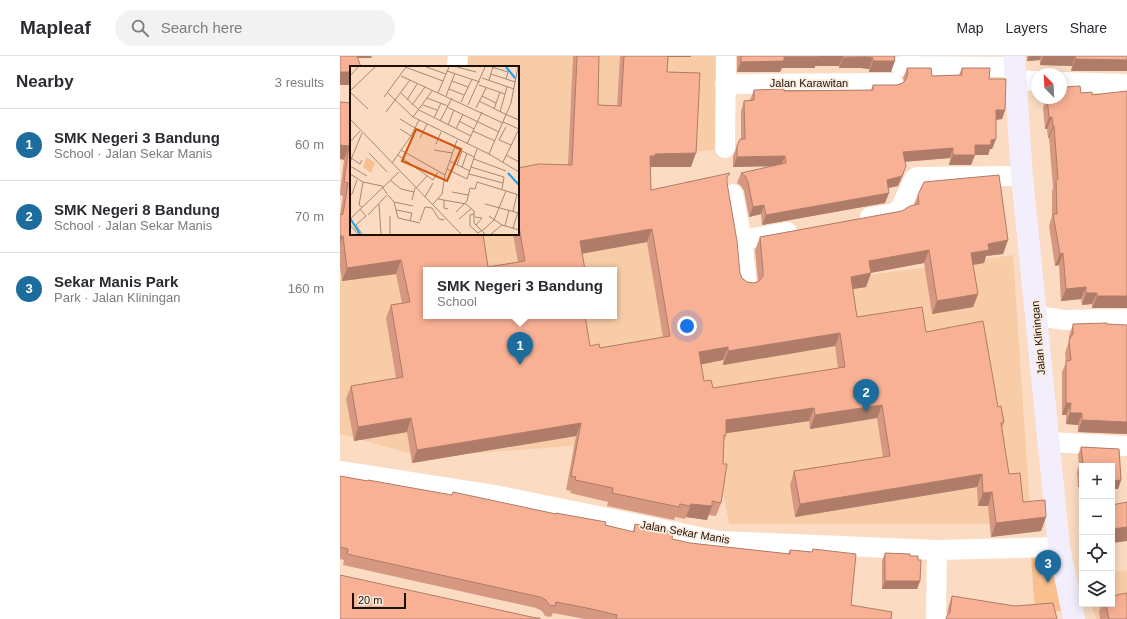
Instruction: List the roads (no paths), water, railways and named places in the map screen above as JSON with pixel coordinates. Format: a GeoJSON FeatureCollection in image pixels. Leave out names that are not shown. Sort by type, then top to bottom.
{"type":"FeatureCollection","features":[{"type":"Feature","properties":{"kind":"street"},"geometry":{"type":"LineString","coordinates":[[457,66],[458,56]]}},
{"type":"Feature","properties":{"kind":"street"},"geometry":{"type":"LineString","coordinates":[[725,148],[726,56]]}},
{"type":"Feature","properties":{"kind":"street","name":"Jalan Karawitan"},"geometry":{"type":"LineString","coordinates":[[725,84],[1015,68],[1031,77]]}},
{"type":"Feature","properties":{"kind":"street","name":"Jalan Kliningan"},"geometry":{"type":"LineString","coordinates":[[1015,68],[1022,176],[1059,547],[1074,619]]}},
{"type":"Feature","properties":{"kind":"street"},"geometry":{"type":"LineString","coordinates":[[1067,82],[1127,84]]}},
{"type":"Feature","properties":{"kind":"street"},"geometry":{"type":"LineString","coordinates":[[849,221],[895,213],[901,207],[914,179],[917,177],[1022,176]]}},
{"type":"Feature","properties":{"kind":"street"},"geometry":{"type":"LineString","coordinates":[[733,194],[742,240],[747,285]]}},
{"type":"Feature","properties":{"kind":"street"},"geometry":{"type":"LineString","coordinates":[[742,240],[803,229]]}},
{"type":"Feature","properties":{"kind":"street"},"geometry":{"type":"LineString","coordinates":[[1036,316],[1064,320],[1127,319]]}},
{"type":"Feature","properties":{"kind":"street"},"geometry":{"type":"LineString","coordinates":[[1049,442],[1127,446]]}},
{"type":"Feature","properties":{"kind":"street","name":"Jalan Sekar Manis"},"geometry":{"type":"LineString","coordinates":[[340,471],[500,496],[719,541],[937,550],[1059,547]]}},
{"type":"Feature","properties":{"kind":"street"},"geometry":{"type":"LineString","coordinates":[[936,619],[937,550]]}},
{"type":"Feature","properties":{"kind":"place","name":"SMK Negeri 3 Bandung"},"geometry":{"type":"Point","coordinates":[520,365]}},
{"type":"Feature","properties":{"kind":"place","name":"SMK Negeri 8 Bandung"},"geometry":{"type":"Point","coordinates":[866,412]}},
{"type":"Feature","properties":{"kind":"place","name":"Sekar Manis Park"},"geometry":{"type":"Point","coordinates":[1048,583]}}]}
